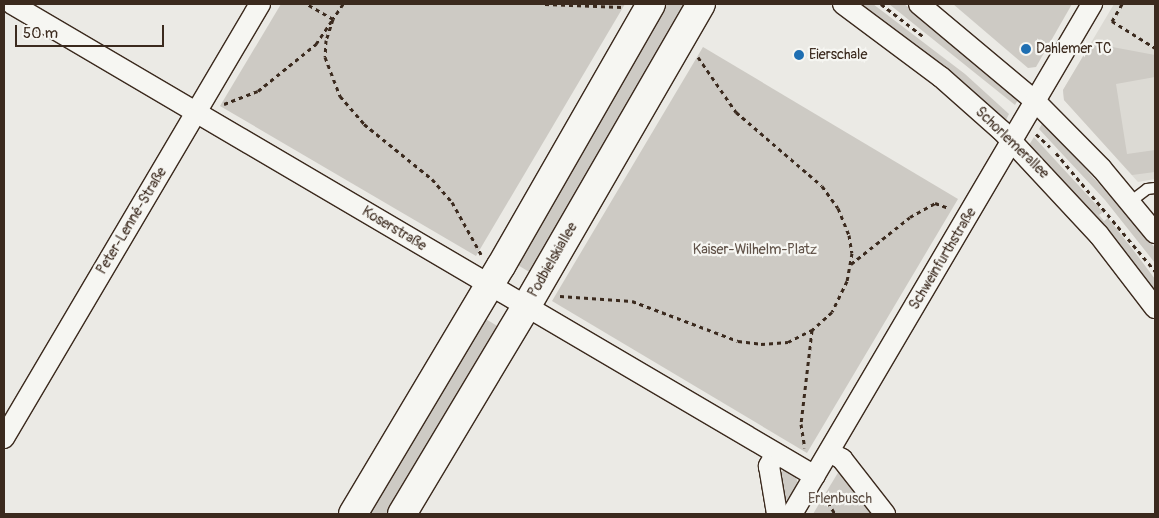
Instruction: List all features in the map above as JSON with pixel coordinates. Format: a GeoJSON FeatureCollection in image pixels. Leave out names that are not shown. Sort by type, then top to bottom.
{"type":"FeatureCollection","features":[{"type":"Feature","properties":{"kind":"street","name":"Koserstraße"},"geometry":{"type":"LineString","coordinates":[[12,4],[197,111],[775,455],[815,475]]}},
{"type":"Feature","properties":{"kind":"street","name":"Peter-Lenné-Straße"},"geometry":{"type":"LineString","coordinates":[[4,438],[260,4]]}},
{"type":"Feature","properties":{"kind":"street","name":"Podbielskiallee"},"geometry":{"type":"LineString","coordinates":[[402,514],[526,307],[701,4]]}},
{"type":"Feature","properties":{"kind":"street","name":"Schorlemerallee"},"geometry":{"type":"LineString","coordinates":[[843,4],[941,77],[1012,142],[1099,235],[1155,308]]}},
{"type":"Feature","properties":{"kind":"street"},"geometry":{"type":"LineString","coordinates":[[918,4],[1036,101],[1130,202],[1155,233]]}},
{"type":"Feature","properties":{"kind":"street","name":"Schweinfurthstraße"},"geometry":{"type":"LineString","coordinates":[[792,514],[1092,4]]}},
{"type":"Feature","properties":{"kind":"street"},"geometry":{"type":"LineString","coordinates":[[353,514],[489,286],[639,6]]}},
{"type":"Feature","properties":{"kind":"street"},"geometry":{"type":"LineString","coordinates":[[829,452],[842,459],[885,514]]}},
{"type":"Feature","properties":{"kind":"street"},"geometry":{"type":"LineString","coordinates":[[775,455],[769,466],[777,514]]}},
{"type":"Feature","properties":{"kind":"lane"},"geometry":{"type":"LineString","coordinates":[[1130,202],[1147,189],[1155,188]]}},
{"type":"Feature","properties":{"kind":"path"},"geometry":{"type":"LineString","coordinates":[[307,4],[333,19]]}},
{"type":"Feature","properties":{"kind":"path"},"geometry":{"type":"LineString","coordinates":[[218,106],[238,102],[281,76],[316,44],[343,4]]}},
{"type":"Feature","properties":{"kind":"path"},"geometry":{"type":"LineString","coordinates":[[545,4],[639,6]]}},
{"type":"Feature","properties":{"kind":"path"},"geometry":{"type":"LineString","coordinates":[[1122,4],[1112,21],[1155,48]]}},
{"type":"Feature","properties":{"kind":"path"},"geometry":{"type":"LineString","coordinates":[[333,19],[326,40],[326,57],[340,96],[364,124],[432,179],[452,202],[481,254]]}},
{"type":"Feature","properties":{"kind":"path"},"geometry":{"type":"LineString","coordinates":[[552,295],[632,301],[738,341],[761,344],[788,342],[812,330],[832,312],[847,281],[851,264],[849,235],[838,208],[801,166],[736,112],[695,52]]}},
{"type":"Feature","properties":{"kind":"path"},"geometry":{"type":"LineString","coordinates":[[1035,132],[1092,193],[1155,271]]}},
{"type":"Feature","properties":{"kind":"path"},"geometry":{"type":"LineString","coordinates":[[851,264],[910,217],[935,203],[954,211]]}},
{"type":"Feature","properties":{"kind":"path"},"geometry":{"type":"LineString","coordinates":[[812,330],[801,424],[815,475],[834,514]]}},
{"type":"Feature","properties":{"kind":"shaded area"},"geometry":{"type":"Polygon","coordinates":[[[1114,4],[1155,4],[1155,179],[1138,182],[1064,100],[1063,90],[1114,4]]]}},
{"type":"Feature","properties":{"kind":"green space"},"geometry":{"type":"Polygon","coordinates":[[[281,4],[625,4],[476,256],[220,106],[281,4]]]}},
{"type":"Feature","properties":{"kind":"green space"},"geometry":{"type":"Polygon","coordinates":[[[663,4],[690,4],[531,273],[511,261],[663,4]]]}},
{"type":"Feature","properties":{"kind":"green space"},"geometry":{"type":"Polygon","coordinates":[[[858,4],[873,4],[965,74],[1009,114],[1005,122],[858,4]]]}},
{"type":"Feature","properties":{"kind":"green space"},"geometry":{"type":"Polygon","coordinates":[[[889,4],[904,4],[933,26],[1019,98],[1015,105],[889,4]]]}},
{"type":"Feature","properties":{"kind":"green space","name":"Dahlemer TC"},"geometry":{"type":"Polygon","coordinates":[[[953,4],[1072,4],[1036,67],[1028,68],[953,4]]]}},
{"type":"Feature","properties":{"kind":"green space"},"geometry":{"type":"Polygon","coordinates":[[[1091,43],[1155,55],[1155,77],[1116,84],[1127,154],[1155,150],[1155,172],[1132,175],[1064,100],[1063,90],[1091,43]]]}},
{"type":"Feature","properties":{"kind":"green space","name":"Kaiser-Wilhelm-Platz"},"geometry":{"type":"Polygon","coordinates":[[[703,47],[958,199],[807,453],[552,301],[703,47]]]}},
{"type":"Feature","properties":{"kind":"green space"},"geometry":{"type":"Polygon","coordinates":[[[1043,122],[1140,229],[1155,248],[1155,263],[1105,200],[1039,129],[1043,122]]]}},
{"type":"Feature","properties":{"kind":"green space"},"geometry":{"type":"Polygon","coordinates":[[[1034,137],[1103,212],[1099,215],[1104,221],[1108,218],[1134,251],[1155,279],[1155,294],[1082,202],[1029,145],[1034,137]]]}},
{"type":"Feature","properties":{"kind":"green space"},"geometry":{"type":"Polygon","coordinates":[[[479,315],[499,327],[388,514],[361,514],[479,315]]]}},
{"type":"Feature","properties":{"kind":"green space"},"geometry":{"type":"Polygon","coordinates":[[[784,470],[796,477],[798,484],[786,501],[780,473],[784,470]]]}},
{"type":"Feature","properties":{"kind":"green space","name":"Erlenbusch"},"geometry":{"type":"Polygon","coordinates":[[[839,471],[873,514],[813,514],[839,471]]]}},
{"type":"Feature","properties":{"kind":"place","name":"Dahlemer TC"},"geometry":{"type":"Point","coordinates":[1026,49]}},
{"type":"Feature","properties":{"kind":"place","name":"Eierschale"},"geometry":{"type":"Point","coordinates":[799,55]}}]}
